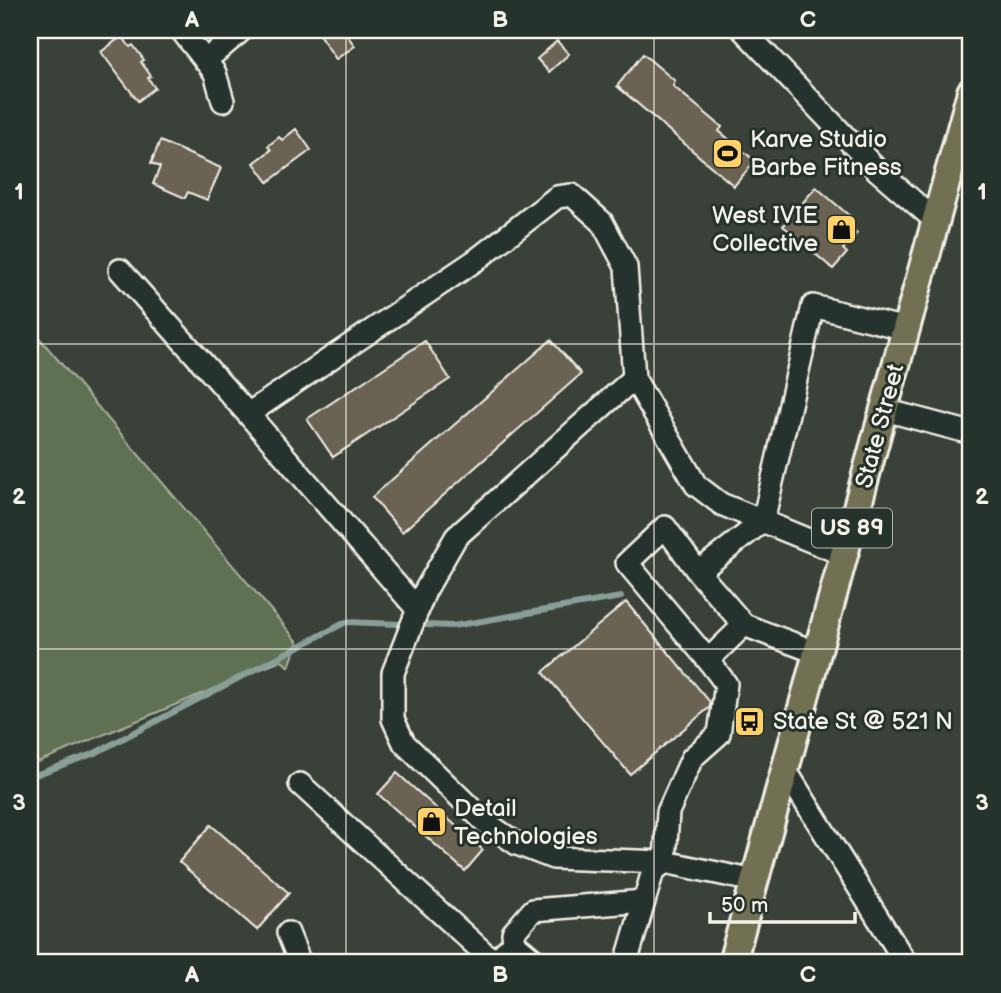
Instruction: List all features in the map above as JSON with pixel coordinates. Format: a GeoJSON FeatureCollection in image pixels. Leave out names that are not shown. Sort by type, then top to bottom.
{"type":"FeatureCollection","features":[{"type":"Feature","properties":{"kind":"main road","name":"State Street"},"geometry":{"type":"LineString","coordinates":[[732,963],[971,92]]}},
{"type":"Feature","properties":{"kind":"street"},"geometry":{"type":"LineString","coordinates":[[181,30],[215,73],[223,101]]}},
{"type":"Feature","properties":{"kind":"street"},"geometry":{"type":"LineString","coordinates":[[205,61],[243,30]]}},
{"type":"Feature","properties":{"kind":"street"},"geometry":{"type":"LineString","coordinates":[[743,30],[877,170],[936,222]]}},
{"type":"Feature","properties":{"kind":"street"},"geometry":{"type":"LineString","coordinates":[[248,414],[476,260],[557,197],[572,195],[602,222],[626,267],[635,378],[696,485],[721,504],[845,555]]}},
{"type":"Feature","properties":{"kind":"street"},"geometry":{"type":"LineString","coordinates":[[120,270],[418,610]]}},
{"type":"Feature","properties":{"kind":"street"},"geometry":{"type":"LineString","coordinates":[[698,572],[763,522],[813,306],[906,330]]}},
{"type":"Feature","properties":{"kind":"street"},"geometry":{"type":"LineString","coordinates":[[635,378],[456,537],[425,591],[393,673],[393,719],[404,743],[485,822],[516,844],[554,858],[665,862],[755,881]]}},
{"type":"Feature","properties":{"kind":"street"},"geometry":{"type":"LineString","coordinates":[[885,410],[971,433]]}},
{"type":"Feature","properties":{"kind":"street"},"geometry":{"type":"LineString","coordinates":[[665,862],[667,811],[692,758],[719,734],[726,684],[628,562],[665,527],[698,572],[744,625],[818,653]]}},
{"type":"Feature","properties":{"kind":"street"},"geometry":{"type":"LineString","coordinates":[[708,660],[744,625]]}},
{"type":"Feature","properties":{"kind":"street"},"geometry":{"type":"LineString","coordinates":[[786,771],[906,963]]}},
{"type":"Feature","properties":{"kind":"street"},"geometry":{"type":"LineString","coordinates":[[300,783],[494,962],[514,943]]}},
{"type":"Feature","properties":{"kind":"street"},"geometry":{"type":"LineString","coordinates":[[626,963],[653,871],[665,862]]}},
{"type":"Feature","properties":{"kind":"street"},"geometry":{"type":"LineString","coordinates":[[537,963],[514,943],[513,933],[533,910],[644,901]]}},
{"type":"Feature","properties":{"kind":"street"},"geometry":{"type":"LineString","coordinates":[[288,933],[300,963]]}},
{"type":"Feature","properties":{"kind":"green space"},"geometry":{"type":"Polygon","coordinates":[[[30,327],[298,642],[289,667],[282,661],[271,665],[38,762],[30,746],[30,327]]]}},
{"type":"Feature","properties":{"kind":"building"},"geometry":{"type":"Polygon","coordinates":[[[316,30],[343,30],[355,46],[336,59],[316,30]]]}},
{"type":"Feature","properties":{"kind":"building"},"geometry":{"type":"Polygon","coordinates":[[[122,36],[144,60],[141,62],[151,76],[148,78],[155,88],[138,101],[101,52],[122,36]]]}},
{"type":"Feature","properties":{"kind":"building"},"geometry":{"type":"Polygon","coordinates":[[[557,41],[569,54],[549,72],[537,59],[557,41]]]}},
{"type":"Feature","properties":{"kind":"building"},"geometry":{"type":"Polygon","coordinates":[[[643,54],[675,81],[673,86],[722,127],[719,131],[755,161],[734,186],[617,86],[643,54]]]}},
{"type":"Feature","properties":{"kind":"building"},"geometry":{"type":"Polygon","coordinates":[[[296,129],[311,150],[268,182],[254,163],[271,150],[268,146],[279,137],[282,140],[296,129]]]}},
{"type":"Feature","properties":{"kind":"building"},"geometry":{"type":"Polygon","coordinates":[[[160,141],[221,168],[207,200],[188,192],[185,198],[153,184],[160,167],[151,163],[160,141]]]}},
{"type":"Feature","properties":{"kind":"building"},"geometry":{"type":"Polygon","coordinates":[[[816,187],[852,218],[847,224],[857,233],[843,249],[847,253],[833,269],[783,226],[816,187]]]}},
{"type":"Feature","properties":{"kind":"building"},"geometry":{"type":"Polygon","coordinates":[[[551,340],[581,374],[402,532],[372,497],[551,340]]]}},
{"type":"Feature","properties":{"kind":"building"},"geometry":{"type":"Polygon","coordinates":[[[425,341],[450,379],[333,457],[307,419],[425,341]]]}},
{"type":"Feature","properties":{"kind":"building"},"geometry":{"type":"Polygon","coordinates":[[[626,602],[710,702],[710,707],[630,774],[543,672],[626,602]]]}},
{"type":"Feature","properties":{"kind":"building","name":"Detail Technologies"},"geometry":{"type":"Polygon","coordinates":[[[397,773],[483,850],[465,871],[378,794],[397,773]]]}},
{"type":"Feature","properties":{"kind":"building"},"geometry":{"type":"Polygon","coordinates":[[[211,825],[289,893],[257,930],[179,862],[211,825]]]}},
{"type":"Feature","properties":{"kind":"waterway"},"geometry":{"type":"LineString","coordinates":[[30,777],[95,753],[346,622],[453,626],[621,597]]}},
{"type":"Feature","properties":{"kind":"place","name":"Karve Studio Barbe Fitness"},"geometry":{"type":"Point","coordinates":[727,153]}},
{"type":"Feature","properties":{"kind":"place","name":"West IVIE Collective"},"geometry":{"type":"Point","coordinates":[841,229]}},
{"type":"Feature","properties":{"kind":"place","name":"State St @ 521 N"},"geometry":{"type":"Point","coordinates":[750,721]}},
{"type":"Feature","properties":{"kind":"place","name":"Detail Technologies"},"geometry":{"type":"Point","coordinates":[431,822]}}]}
